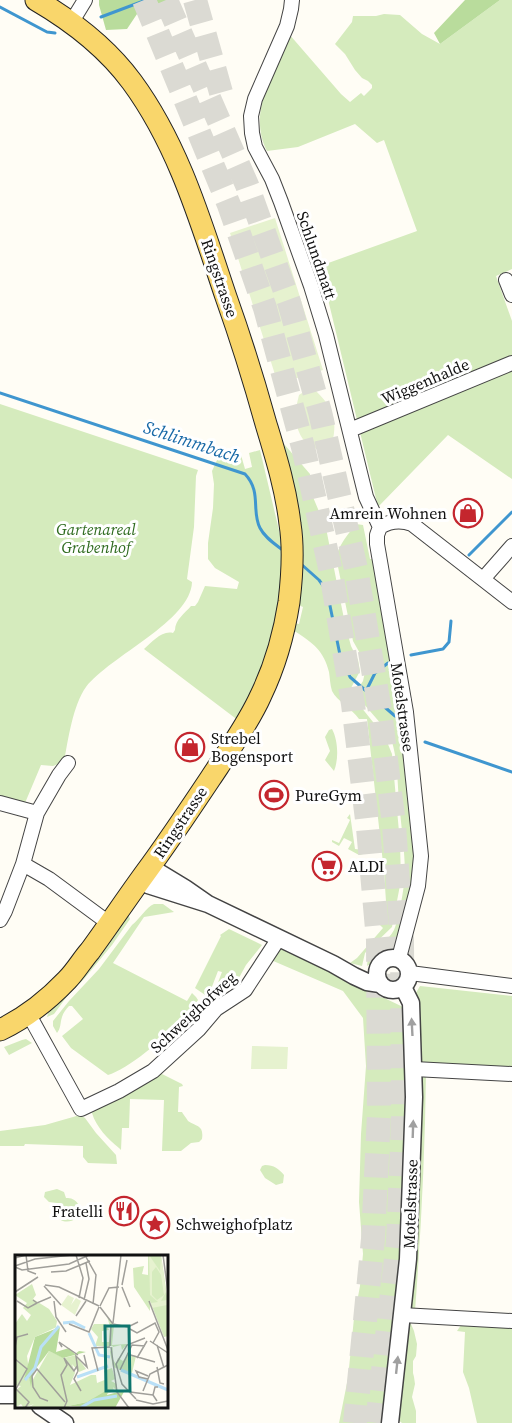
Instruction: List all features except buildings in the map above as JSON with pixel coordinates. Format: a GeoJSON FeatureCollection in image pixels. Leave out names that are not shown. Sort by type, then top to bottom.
{"type":"FeatureCollection","features":[{"type":"Feature","properties":{"kind":"main road"},"geometry":{"type":"LineString","coordinates":[[36,0],[72,24]]}},
{"type":"Feature","properties":{"kind":"main road","name":"Ringstrasse"},"geometry":{"type":"LineString","coordinates":[[0,1030],[50,996],[71,975],[110,924],[224,758],[245,725],[271,672],[289,602],[292,543],[281,476],[249,364],[206,238],[165,135],[140,92],[115,60],[72,24]]}},
{"type":"Feature","properties":{"kind":"street"},"geometry":{"type":"LineString","coordinates":[[72,24],[85,0]]}},
{"type":"Feature","properties":{"kind":"street","name":"Schlundmatt"},"geometry":{"type":"LineString","coordinates":[[292,0],[287,26],[255,99],[251,116],[252,133],[255,147],[281,201],[312,286],[366,497],[380,527]]}},
{"type":"Feature","properties":{"kind":"street"},"geometry":{"type":"LineString","coordinates":[[506,280],[512,295]]}},
{"type":"Feature","properties":{"kind":"street","name":"Wiggenhalde"},"geometry":{"type":"LineString","coordinates":[[350,430],[512,363]]}},
{"type":"Feature","properties":{"kind":"street"},"geometry":{"type":"LineString","coordinates":[[380,527],[395,522],[412,524],[512,602]]}},
{"type":"Feature","properties":{"kind":"street","name":"Motelstrasse"},"geometry":{"type":"LineString","coordinates":[[380,527],[376,535],[377,544],[406,712],[421,856],[418,886],[399,958]]}},
{"type":"Feature","properties":{"kind":"street"},"geometry":{"type":"LineString","coordinates":[[483,579],[512,546]]}},
{"type":"Feature","properties":{"kind":"street"},"geometry":{"type":"LineString","coordinates":[[0,920],[24,864],[37,813],[68,763]]}},
{"type":"Feature","properties":{"kind":"street"},"geometry":{"type":"LineString","coordinates":[[0,803],[37,813]]}},
{"type":"Feature","properties":{"kind":"street"},"geometry":{"type":"LineString","coordinates":[[24,864],[49,879],[110,924]]}},
{"type":"Feature","properties":{"kind":"street"},"geometry":{"type":"LineString","coordinates":[[145,873],[148,885],[208,904],[367,982],[379,977]]}},
{"type":"Feature","properties":{"kind":"street","name":"Schweighofweg"},"geometry":{"type":"LineString","coordinates":[[28,1013],[81,1109],[119,1091],[153,1071],[199,1029],[216,1009],[245,990],[279,938]]}},
{"type":"Feature","properties":{"kind":"street"},"geometry":{"type":"LineString","coordinates":[[392,957],[399,958],[408,967],[406,980],[399,989],[389,990],[379,977],[380,963],[392,957]]}},
{"type":"Feature","properties":{"kind":"street"},"geometry":{"type":"LineString","coordinates":[[406,980],[512,986]]}},
{"type":"Feature","properties":{"kind":"street","name":"Motelstrasse"},"geometry":{"type":"LineString","coordinates":[[390,1423],[408,1259],[414,1069],[411,1003],[406,980]]}},
{"type":"Feature","properties":{"kind":"street"},"geometry":{"type":"LineString","coordinates":[[414,1069],[512,1074]]}},
{"type":"Feature","properties":{"kind":"street"},"geometry":{"type":"LineString","coordinates":[[402,1315],[512,1321]]}},
{"type":"Feature","properties":{"kind":"street"},"geometry":{"type":"LineString","coordinates":[[42,1408],[65,1423]]}},
{"type":"Feature","properties":{"kind":"green space"},"geometry":{"type":"Polygon","coordinates":[[[99,0],[169,0],[139,11],[127,29],[106,30],[99,0]]]}},
{"type":"Feature","properties":{"kind":"green space"},"geometry":{"type":"Polygon","coordinates":[[[465,0],[500,0],[440,44],[434,33],[465,0]]]}},
{"type":"Feature","properties":{"kind":"green space"},"geometry":{"type":"Polygon","coordinates":[[[500,0],[512,0],[512,269],[496,276],[512,321],[512,479],[448,435],[378,507],[320,266],[417,231],[384,140],[377,143],[355,124],[298,147],[267,151],[262,137],[261,107],[270,77],[289,34],[350,102],[361,93],[364,96],[372,88],[372,85],[362,78],[335,44],[352,22],[353,16],[400,15],[422,34],[440,44],[500,0]]]}},
{"type":"Feature","properties":{"kind":"green space"},"geometry":{"type":"Polygon","coordinates":[[[275,218],[323,370],[278,384],[230,233],[275,218]]]}},
{"type":"Feature","properties":{"kind":"green space"},"geometry":{"type":"Polygon","coordinates":[[[315,390],[328,404],[334,420],[332,444],[330,448],[323,450],[306,443],[299,432],[296,419],[299,395],[305,391],[315,390]]]}},
{"type":"Feature","properties":{"kind":"green space","name":"Gartenareal Grabenhof"},"geometry":{"type":"Polygon","coordinates":[[[0,404],[198,470],[187,579],[192,582],[188,596],[164,624],[97,675],[86,687],[74,713],[64,762],[53,766],[41,765],[25,803],[0,797],[0,404]]]}},
{"type":"Feature","properties":{"kind":"green space"},"geometry":{"type":"Polygon","coordinates":[[[284,444],[310,474],[310,490],[326,528],[345,624],[360,671],[351,688],[353,697],[385,737],[392,754],[401,880],[392,927],[365,953],[362,966],[350,963],[383,928],[377,922],[378,917],[387,916],[367,719],[359,719],[334,695],[327,665],[321,653],[308,640],[293,632],[294,623],[299,624],[303,607],[298,605],[295,490],[284,444]]]}},
{"type":"Feature","properties":{"kind":"green space"},"geometry":{"type":"Polygon","coordinates":[[[260,450],[282,543],[281,587],[277,621],[267,658],[239,721],[144,649],[161,635],[173,633],[181,617],[198,602],[205,586],[237,589],[239,582],[215,568],[208,559],[213,508],[212,471],[218,458],[229,459],[241,455],[245,469],[252,467],[249,453],[260,450]]]}},
{"type":"Feature","properties":{"kind":"green space"},"geometry":{"type":"Polygon","coordinates":[[[356,524],[363,525],[370,559],[374,559],[399,710],[416,866],[412,892],[396,944],[389,952],[367,966],[368,956],[386,941],[394,930],[398,919],[405,866],[394,748],[388,732],[357,696],[356,692],[363,681],[365,672],[362,657],[353,641],[336,557],[356,524]]]}},
{"type":"Feature","properties":{"kind":"green space"},"geometry":{"type":"Polygon","coordinates":[[[332,729],[337,750],[334,771],[325,760],[330,751],[325,737],[332,729]]]}},
{"type":"Feature","properties":{"kind":"green space"},"geometry":{"type":"Polygon","coordinates":[[[350,814],[355,849],[363,850],[363,854],[359,855],[348,849],[352,842],[344,838],[339,846],[332,842],[332,840],[339,843],[350,820],[347,818],[350,814]]]}},
{"type":"Feature","properties":{"kind":"green space"},"geometry":{"type":"Polygon","coordinates":[[[154,904],[163,904],[174,912],[144,917],[113,963],[187,1001],[192,993],[198,1000],[182,1020],[144,1054],[108,1075],[71,1048],[62,1036],[83,1019],[72,1006],[69,1006],[64,1013],[57,1033],[53,1021],[99,969],[132,925],[154,904]]]}},
{"type":"Feature","properties":{"kind":"green space"},"geometry":{"type":"Polygon","coordinates":[[[128,914],[130,919],[112,945],[54,1014],[47,1017],[49,1010],[128,914]]]}},
{"type":"Feature","properties":{"kind":"green space"},"geometry":{"type":"Polygon","coordinates":[[[229,929],[262,945],[240,976],[215,1000],[212,998],[222,972],[218,971],[208,997],[195,988],[220,935],[229,929]]]}},
{"type":"Feature","properties":{"kind":"green space"},"geometry":{"type":"Polygon","coordinates":[[[278,949],[401,1006],[404,1011],[407,1070],[401,1238],[398,1286],[382,1423],[339,1423],[348,1378],[363,1254],[359,1202],[366,1066],[363,1018],[343,991],[271,960],[278,949]]]}},
{"type":"Feature","properties":{"kind":"green space"},"geometry":{"type":"Polygon","coordinates":[[[420,986],[512,996],[512,1071],[422,1064],[414,996],[420,986]]]}},
{"type":"Feature","properties":{"kind":"green space"},"geometry":{"type":"Polygon","coordinates":[[[26,1039],[32,1043],[9,1055],[4,1047],[22,1040],[26,1039]]]}},
{"type":"Feature","properties":{"kind":"green space"},"geometry":{"type":"Polygon","coordinates":[[[252,1046],[288,1047],[287,1069],[251,1069],[252,1046]]]}},
{"type":"Feature","properties":{"kind":"green space"},"geometry":{"type":"Polygon","coordinates":[[[160,1073],[182,1084],[183,1086],[179,1087],[178,1112],[182,1112],[188,1121],[201,1129],[202,1139],[191,1143],[181,1151],[162,1151],[164,1100],[130,1099],[129,1128],[122,1128],[121,1150],[99,1128],[92,1113],[94,1109],[136,1085],[139,1088],[160,1073]]]}},
{"type":"Feature","properties":{"kind":"green space"},"geometry":{"type":"Polygon","coordinates":[[[426,1074],[419,1252],[415,1311],[411,1311],[419,1076],[426,1074]]]}},
{"type":"Feature","properties":{"kind":"green space"},"geometry":{"type":"Polygon","coordinates":[[[80,1115],[116,1155],[117,1164],[88,1163],[83,1157],[83,1146],[25,1144],[24,1146],[0,1146],[0,1131],[45,1125],[80,1115]]]}},
{"type":"Feature","properties":{"kind":"green space"},"geometry":{"type":"Polygon","coordinates":[[[265,1165],[274,1167],[284,1175],[283,1183],[276,1185],[265,1178],[260,1170],[265,1165]]]}},
{"type":"Feature","properties":{"kind":"green space"},"geometry":{"type":"Polygon","coordinates":[[[57,1189],[64,1192],[66,1198],[73,1199],[78,1204],[80,1211],[75,1220],[63,1221],[56,1212],[57,1203],[49,1202],[44,1197],[45,1192],[57,1189]]]}},
{"type":"Feature","properties":{"kind":"green space"},"geometry":{"type":"Polygon","coordinates":[[[407,1323],[411,1324],[417,1344],[413,1361],[415,1384],[412,1397],[416,1411],[416,1423],[402,1423],[397,1419],[407,1323]]]}},
{"type":"Feature","properties":{"kind":"green space"},"geometry":{"type":"Polygon","coordinates":[[[461,1325],[512,1327],[512,1423],[477,1423],[463,1372],[465,1332],[457,1331],[461,1325]]]}},
{"type":"Feature","properties":{"kind":"waterway"},"geometry":{"type":"LineString","coordinates":[[101,17],[146,0]]}},
{"type":"Feature","properties":{"kind":"waterway"},"geometry":{"type":"LineString","coordinates":[[0,7],[47,32],[55,33]]}},
{"type":"Feature","properties":{"kind":"waterway","name":"Schlimmbach"},"geometry":{"type":"LineString","coordinates":[[0,393],[245,474],[253,488],[257,522],[262,532],[284,551]]}},
{"type":"Feature","properties":{"kind":"waterway"},"geometry":{"type":"LineString","coordinates":[[469,555],[512,512]]}},
{"type":"Feature","properties":{"kind":"waterway","name":"Schlimmbach"},"geometry":{"type":"LineString","coordinates":[[301,564],[319,580],[327,591],[340,655],[350,677],[395,716]]}},
{"type":"Feature","properties":{"kind":"waterway"},"geometry":{"type":"LineString","coordinates":[[411,655],[443,649],[449,642],[451,621]]}},
{"type":"Feature","properties":{"kind":"waterway"},"geometry":{"type":"LineString","coordinates":[[366,691],[375,673],[388,663]]}},
{"type":"Feature","properties":{"kind":"waterway"},"geometry":{"type":"LineString","coordinates":[[425,742],[512,772]]}},
{"type":"Feature","properties":{"kind":"tunnel"},"geometry":{"type":"LineString","coordinates":[[144,0],[229,205],[265,308],[303,447],[331,572],[353,704],[368,828],[378,940],[379,1114],[373,1239],[355,1423]]}},
{"type":"Feature","properties":{"kind":"tunnel"},"geometry":{"type":"LineString","coordinates":[[166,0],[247,185],[289,302],[320,412],[356,569],[380,711],[394,825],[402,940],[403,1121],[398,1241],[377,1423]]}},
{"type":"Feature","properties":{"kind":"tunnel"},"geometry":{"type":"LineString","coordinates":[[195,0],[222,96]]}},
{"type":"Feature","properties":{"kind":"place","name":"Amrein Wohnen"},"geometry":{"type":"Point","coordinates":[468,513]}},
{"type":"Feature","properties":{"kind":"place","name":"Strebel Bogensport"},"geometry":{"type":"Point","coordinates":[190,747]}},
{"type":"Feature","properties":{"kind":"place","name":"PureGym"},"geometry":{"type":"Point","coordinates":[274,795]}},
{"type":"Feature","properties":{"kind":"place","name":"ALDI"},"geometry":{"type":"Point","coordinates":[327,866]}},
{"type":"Feature","properties":{"kind":"place","name":"Fratelli"},"geometry":{"type":"Point","coordinates":[124,1211]}},
{"type":"Feature","properties":{"kind":"place","name":"Schweighofplatz"},"geometry":{"type":"Point","coordinates":[155,1224]}}]}
